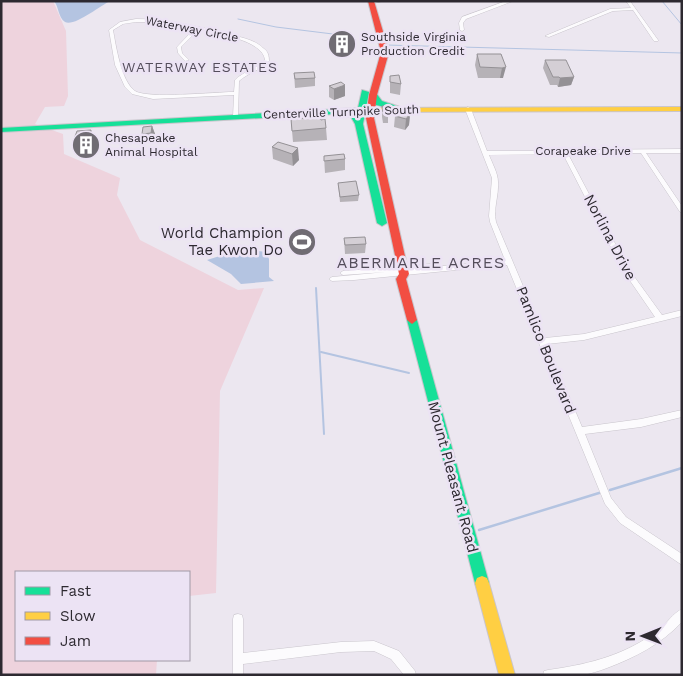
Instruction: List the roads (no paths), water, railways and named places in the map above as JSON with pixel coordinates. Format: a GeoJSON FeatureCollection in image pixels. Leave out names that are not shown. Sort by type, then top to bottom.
{"type":"FeatureCollection","features":[{"type":"Feature","properties":{"kind":"main road","name":"Mount Pleasant Road"},"geometry":{"type":"LineString","coordinates":[[374,2],[385,52],[384,59],[373,95],[359,124],[362,142],[351,150],[357,153],[369,167],[507,675]]}},
{"type":"Feature","properties":{"kind":"main road","name":"Mount Pleasant Road"},"geometry":{"type":"LineString","coordinates":[[383,43],[367,85],[366,109],[381,168],[399,273]]}},
{"type":"Feature","properties":{"kind":"main road"},"geometry":{"type":"LineString","coordinates":[[373,95],[378,103],[402,109]]}},
{"type":"Feature","properties":{"kind":"main road","name":"Centerville Turnpike South"},"geometry":{"type":"LineString","coordinates":[[1,130],[366,109],[682,109]]}},
{"type":"Feature","properties":{"kind":"main road"},"geometry":{"type":"LineString","coordinates":[[334,111],[352,114],[357,118],[359,124]]}},
{"type":"Feature","properties":{"kind":"main road"},"geometry":{"type":"LineString","coordinates":[[369,167],[381,168]]}},
{"type":"Feature","properties":{"kind":"street"},"geometry":{"type":"LineString","coordinates":[[462,30],[461,23],[464,18],[511,1]]}},
{"type":"Feature","properties":{"kind":"street"},"geometry":{"type":"LineString","coordinates":[[628,1],[656,40]]}},
{"type":"Feature","properties":{"kind":"street"},"geometry":{"type":"LineString","coordinates":[[547,36],[612,10],[633,9]]}},
{"type":"Feature","properties":{"kind":"street","name":"Waterway Circle"},"geometry":{"type":"LineString","coordinates":[[142,18],[249,41],[259,46],[267,55],[268,60],[265,64],[239,79],[236,93],[153,97],[134,93],[128,87],[115,60],[110,33],[113,27],[125,21],[142,18]]}},
{"type":"Feature","properties":{"kind":"street"},"geometry":{"type":"LineString","coordinates":[[188,60],[180,53],[179,47],[183,40],[197,29]]}},
{"type":"Feature","properties":{"kind":"street"},"geometry":{"type":"LineString","coordinates":[[236,93],[236,117]]}},
{"type":"Feature","properties":{"kind":"street","name":"Pamlico Boulevard"},"geometry":{"type":"LineString","coordinates":[[468,109],[495,178],[495,189],[491,204],[492,217],[613,509],[623,520],[682,560]]}},
{"type":"Feature","properties":{"kind":"street","name":"Norlina Drive"},"geometry":{"type":"LineString","coordinates":[[564,151],[625,269],[661,319]]}},
{"type":"Feature","properties":{"kind":"street"},"geometry":{"type":"LineString","coordinates":[[642,151],[682,211]]}},
{"type":"Feature","properties":{"kind":"street","name":"Corapeake Drive"},"geometry":{"type":"LineString","coordinates":[[485,153],[682,151]]}},
{"type":"Feature","properties":{"kind":"street"},"geometry":{"type":"LineString","coordinates":[[331,277],[431,271],[443,268],[510,262]]}},
{"type":"Feature","properties":{"kind":"street"},"geometry":{"type":"LineString","coordinates":[[543,341],[584,337],[682,313]]}},
{"type":"Feature","properties":{"kind":"street"},"geometry":{"type":"LineString","coordinates":[[580,431],[641,423],[682,413]]}},
{"type":"Feature","properties":{"kind":"street"},"geometry":{"type":"LineString","coordinates":[[548,675],[570,672],[609,662],[650,642],[682,614]]}},
{"type":"Feature","properties":{"kind":"street"},"geometry":{"type":"LineString","coordinates":[[238,619],[238,675]]}},
{"type":"Feature","properties":{"kind":"street"},"geometry":{"type":"LineString","coordinates":[[238,659],[341,647],[374,646],[395,655],[411,675]]}},
{"type":"Feature","properties":{"kind":"water"},"geometry":{"type":"Polygon","coordinates":[[[54,1],[110,1],[81,19],[69,23],[63,20],[54,1]]]}},
{"type":"Feature","properties":{"kind":"water"},"geometry":{"type":"Polygon","coordinates":[[[242,249],[266,252],[269,259],[269,277],[274,281],[241,284],[231,274],[207,260],[242,249]]]}},
{"type":"Feature","properties":{"kind":"waterway"},"geometry":{"type":"LineString","coordinates":[[662,1],[682,25]]}},
{"type":"Feature","properties":{"kind":"waterway"},"geometry":{"type":"LineString","coordinates":[[238,19],[276,27],[349,36]]}},
{"type":"Feature","properties":{"kind":"waterway"},"geometry":{"type":"LineString","coordinates":[[386,45],[682,53]]}},
{"type":"Feature","properties":{"kind":"waterway"},"geometry":{"type":"LineString","coordinates":[[316,288],[324,434]]}},
{"type":"Feature","properties":{"kind":"waterway"},"geometry":{"type":"LineString","coordinates":[[321,352],[409,373]]}},
{"type":"Feature","properties":{"kind":"waterway"},"geometry":{"type":"LineString","coordinates":[[610,490],[682,468]]}},
{"type":"Feature","properties":{"kind":"waterway"},"geometry":{"type":"LineString","coordinates":[[479,530],[599,493]]}},
{"type":"Feature","properties":{"kind":"place","name":"Southside Virginia Production Credit"},"geometry":{"type":"Point","coordinates":[342,44]}},
{"type":"Feature","properties":{"kind":"place","name":"Chesapeake Animal Hospital"},"geometry":{"type":"Point","coordinates":[86,145]}},
{"type":"Feature","properties":{"kind":"place","name":"World Champion Tae Kwon Do"},"geometry":{"type":"Point","coordinates":[302,242]}},
{"type":"Feature","properties":{"kind":"district","name":"WATERWAY ESTATES"},"geometry":{"type":"Point","coordinates":[200,67]}},
{"type":"Feature","properties":{"kind":"district","name":"ABERMARLE ACRES"},"geometry":{"type":"Point","coordinates":[421,262]}}]}
